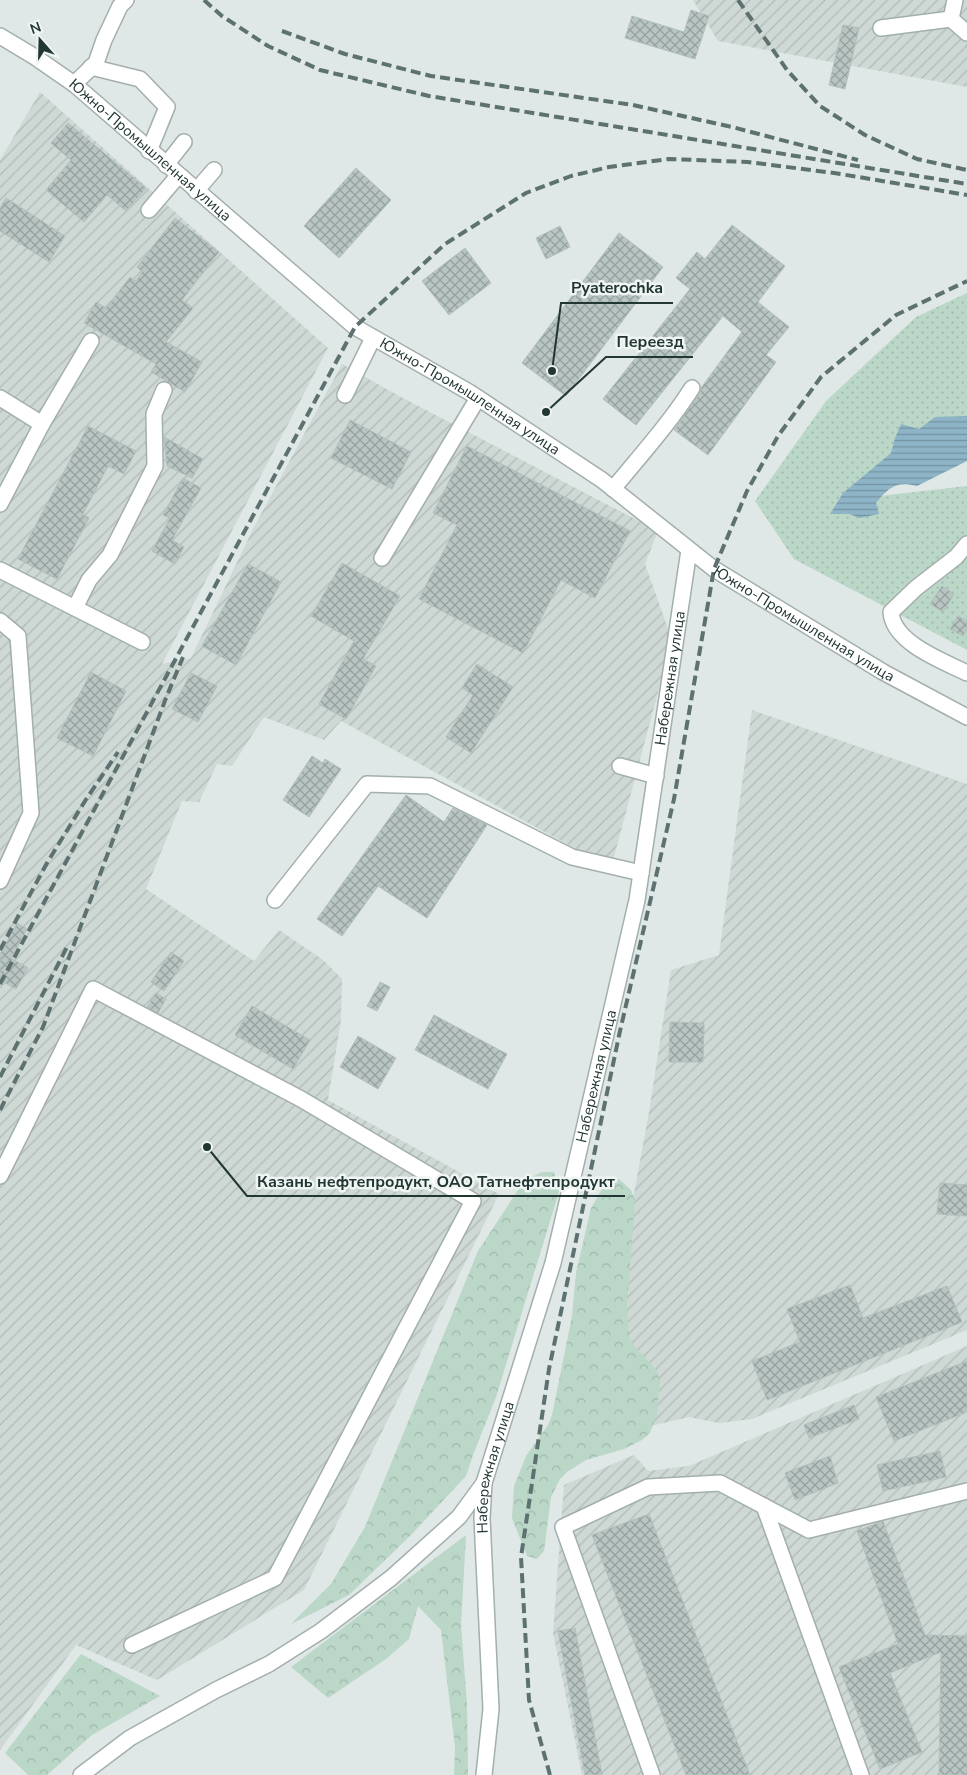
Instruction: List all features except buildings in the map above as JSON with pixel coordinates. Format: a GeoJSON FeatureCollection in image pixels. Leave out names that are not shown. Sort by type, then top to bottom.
{"type":"FeatureCollection","features":[{"type":"Feature","properties":{"kind":"street"},"geometry":{"type":"LineString","coordinates":[[74,84],[96,63],[104,40],[120,6],[126,0]]}},
{"type":"Feature","properties":{"kind":"street"},"geometry":{"type":"LineString","coordinates":[[952,19],[955,0]]}},
{"type":"Feature","properties":{"kind":"street"},"geometry":{"type":"LineString","coordinates":[[881,28],[952,19],[967,32]]}},
{"type":"Feature","properties":{"kind":"street","name":"Южно-Промышленная улица"},"geometry":{"type":"LineString","coordinates":[[0,36],[74,84],[149,151],[355,327],[478,398],[602,480],[714,568],[883,672],[967,717]]}},
{"type":"Feature","properties":{"kind":"street"},"geometry":{"type":"LineString","coordinates":[[91,67],[140,79],[167,107],[149,151]]}},
{"type":"Feature","properties":{"kind":"street"},"geometry":{"type":"LineString","coordinates":[[166,165],[184,142]]}},
{"type":"Feature","properties":{"kind":"street"},"geometry":{"type":"LineString","coordinates":[[196,191],[214,170]]}},
{"type":"Feature","properties":{"kind":"street"},"geometry":{"type":"LineString","coordinates":[[149,210],[178,176]]}},
{"type":"Feature","properties":{"kind":"street"},"geometry":{"type":"LineString","coordinates":[[345,395],[373,338]]}},
{"type":"Feature","properties":{"kind":"street"},"geometry":{"type":"LineString","coordinates":[[0,504],[42,424],[91,340]]}},
{"type":"Feature","properties":{"kind":"street"},"geometry":{"type":"LineString","coordinates":[[613,489],[645,448],[677,412],[692,388]]}},
{"type":"Feature","properties":{"kind":"street"},"geometry":{"type":"LineString","coordinates":[[75,608],[89,580],[110,555],[155,466],[154,414],[164,390]]}},
{"type":"Feature","properties":{"kind":"street"},"geometry":{"type":"LineString","coordinates":[[0,398],[42,424]]}},
{"type":"Feature","properties":{"kind":"street"},"geometry":{"type":"LineString","coordinates":[[382,558],[478,398]]}},
{"type":"Feature","properties":{"kind":"street"},"geometry":{"type":"LineString","coordinates":[[967,544],[962,560],[941,567],[891,612],[892,621],[906,640],[967,673]]}},
{"type":"Feature","properties":{"kind":"street","name":"Набережная улица"},"geometry":{"type":"LineString","coordinates":[[484,1775],[491,1709],[482,1518],[484,1483],[552,1263],[637,900],[689,550]]}},
{"type":"Feature","properties":{"kind":"street"},"geometry":{"type":"LineString","coordinates":[[0,570],[142,642]]}},
{"type":"Feature","properties":{"kind":"street"},"geometry":{"type":"LineString","coordinates":[[0,621],[18,636],[31,813],[0,881]]}},
{"type":"Feature","properties":{"kind":"street"},"geometry":{"type":"LineString","coordinates":[[620,766],[656,776]]}},
{"type":"Feature","properties":{"kind":"street"},"geometry":{"type":"LineString","coordinates":[[275,900],[367,784],[430,786],[572,857],[641,873]]}},
{"type":"Feature","properties":{"kind":"street"},"geometry":{"type":"LineString","coordinates":[[0,1176],[92,989],[301,1099],[473,1201],[275,1578],[132,1646]]}},
{"type":"Feature","properties":{"kind":"street"},"geometry":{"type":"LineString","coordinates":[[81,1775],[130,1738],[216,1690],[269,1664],[321,1632],[398,1572],[459,1516],[484,1483]]}},
{"type":"Feature","properties":{"kind":"street"},"geometry":{"type":"LineString","coordinates":[[652,1775],[563,1526],[648,1487],[720,1483],[809,1530],[967,1492]]}},
{"type":"Feature","properties":{"kind":"street"},"geometry":{"type":"LineString","coordinates":[[764,1506],[861,1775]]}},
{"type":"Feature","properties":{"kind":"shaded area"},"geometry":{"type":"Polygon","coordinates":[[[693,0],[967,0],[967,87],[718,41],[693,0]]]}},
{"type":"Feature","properties":{"kind":"shaded area"},"geometry":{"type":"Polygon","coordinates":[[[40,92],[328,348],[162,664],[191,658],[254,527],[342,364],[401,397],[658,531],[645,564],[672,640],[611,868],[341,721],[324,740],[264,717],[232,766],[217,764],[199,802],[182,801],[146,889],[254,961],[279,930],[322,959],[342,979],[341,1020],[328,1100],[499,1194],[304,1590],[157,1680],[76,1645],[0,1750],[0,160],[40,92]]]}},
{"type":"Feature","properties":{"kind":"shaded area"},"geometry":{"type":"Polygon","coordinates":[[[752,710],[967,784],[967,1330],[752,1419],[719,1423],[689,1417],[621,1433],[608,1335],[649,1112],[671,970],[719,955],[752,710]]]}},
{"type":"Feature","properties":{"kind":"shaded area"},"geometry":{"type":"Polygon","coordinates":[[[967,1346],[967,1775],[582,1775],[553,1633],[564,1485],[634,1455],[648,1471],[689,1466],[967,1346]]]}},
{"type":"Feature","properties":{"kind":"green space"},"geometry":{"type":"Polygon","coordinates":[[[967,293],[967,421],[845,500],[967,486],[967,650],[794,559],[755,501],[826,401],[916,317],[967,293]]]}},
{"type":"Feature","properties":{"kind":"green space"},"geometry":{"type":"Polygon","coordinates":[[[542,1172],[554,1172],[559,1192],[496,1397],[466,1476],[410,1536],[349,1595],[291,1624],[331,1584],[365,1527],[478,1251],[524,1181],[542,1172]]]}},
{"type":"Feature","properties":{"kind":"green space"},"geometry":{"type":"Polygon","coordinates":[[[619,1179],[631,1190],[635,1200],[627,1305],[629,1336],[633,1345],[656,1369],[660,1380],[657,1414],[650,1433],[642,1440],[624,1449],[586,1460],[567,1472],[560,1479],[551,1497],[544,1551],[537,1559],[527,1556],[512,1518],[514,1486],[526,1456],[548,1425],[552,1415],[572,1316],[576,1273],[591,1208],[602,1189],[609,1182],[619,1179]]]}},
{"type":"Feature","properties":{"kind":"green space"},"geometry":{"type":"Polygon","coordinates":[[[466,1535],[461,1625],[467,1705],[468,1775],[454,1775],[455,1747],[441,1630],[418,1606],[409,1639],[386,1659],[328,1698],[291,1667],[466,1535]]]}},
{"type":"Feature","properties":{"kind":"green space"},"geometry":{"type":"Polygon","coordinates":[[[81,1654],[160,1696],[92,1735],[47,1775],[28,1775],[5,1753],[81,1654]]]}},
{"type":"Feature","properties":{"kind":"water"},"geometry":{"type":"Polygon","coordinates":[[[967,416],[967,461],[917,486],[904,484],[889,489],[876,503],[879,514],[860,518],[849,514],[830,514],[843,493],[891,453],[901,424],[919,429],[935,417],[967,416]]]}},
{"type":"Feature","properties":{"kind":"railway"},"geometry":{"type":"LineString","coordinates":[[204,0],[222,16],[268,46],[320,70],[429,96],[967,184]]}},
{"type":"Feature","properties":{"kind":"railway"},"geometry":{"type":"LineString","coordinates":[[738,0],[787,70],[820,106],[865,135],[917,159],[967,170]]}},
{"type":"Feature","properties":{"kind":"railway"},"geometry":{"type":"LineString","coordinates":[[282,31],[345,54],[431,76],[633,105],[732,127],[858,160]]}},
{"type":"Feature","properties":{"kind":"railway"},"geometry":{"type":"LineString","coordinates":[[0,984],[355,327],[445,244],[526,193],[571,176],[609,167],[669,159],[748,162],[834,173],[967,195]]}},
{"type":"Feature","properties":{"kind":"railway"},"geometry":{"type":"LineString","coordinates":[[550,1775],[529,1700],[521,1557],[549,1369],[620,1031],[674,799],[714,569],[747,491],[778,436],[821,377],[896,315],[967,281]]}},
{"type":"Feature","properties":{"kind":"railway"},"geometry":{"type":"LineString","coordinates":[[0,1110],[43,1027],[183,657]]}},
{"type":"Feature","properties":{"kind":"railway"},"geometry":{"type":"LineString","coordinates":[[0,950],[47,863],[118,752]]}},
{"type":"Feature","properties":{"kind":"railway"},"geometry":{"type":"LineString","coordinates":[[0,1077],[67,947]]}},
{"type":"Feature","properties":{"kind":"place","name":"Pyaterochka"},"geometry":{"type":"Point","coordinates":[552,371]}},
{"type":"Feature","properties":{"kind":"place","name":"Переезд"},"geometry":{"type":"Point","coordinates":[546,412]}},
{"type":"Feature","properties":{"kind":"place","name":"Казань нефтепродукт, ОАО Татнефтепродукт"},"geometry":{"type":"Point","coordinates":[207,1147]}}]}
